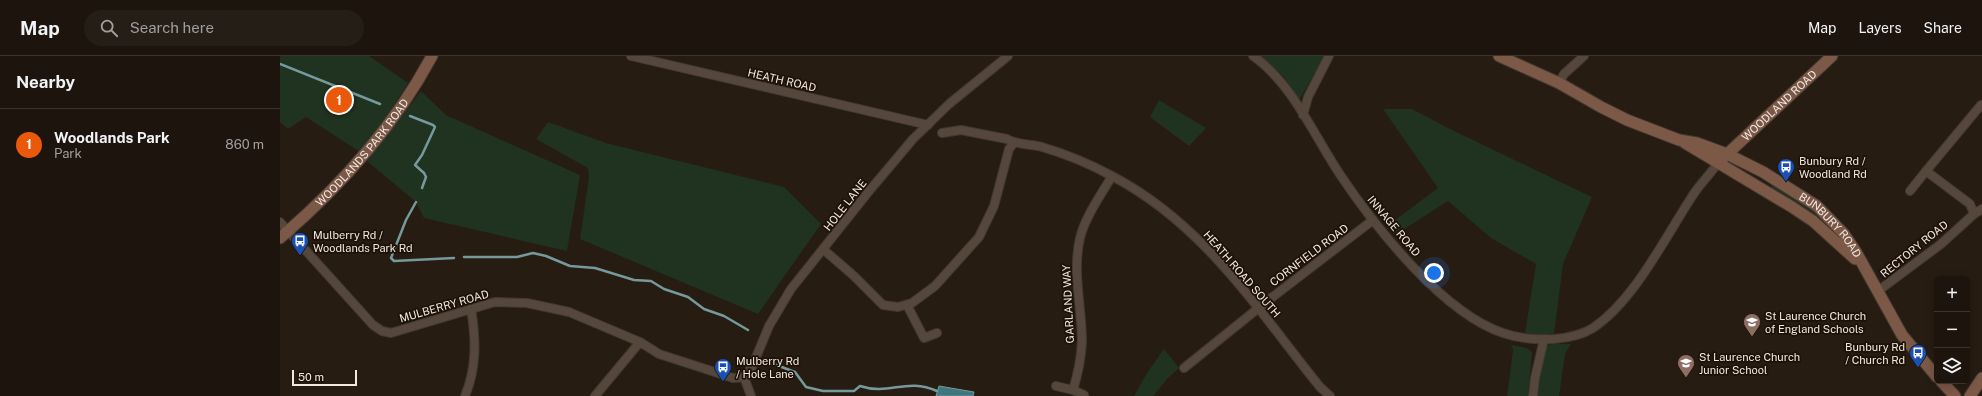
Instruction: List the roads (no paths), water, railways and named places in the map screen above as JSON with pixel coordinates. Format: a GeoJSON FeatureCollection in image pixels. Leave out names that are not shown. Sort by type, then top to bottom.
{"type":"FeatureCollection","features":[{"type":"Feature","properties":{"kind":"main road","name":"WOODLANDS PARK ROAD"},"geometry":{"type":"LineString","coordinates":[[284,235],[347,176],[388,127],[418,83],[432,56]]}},
{"type":"Feature","properties":{"kind":"main road","name":"BUNBURY ROAD"},"geometry":{"type":"LineString","coordinates":[[1499,56],[1559,83],[1601,107],[1679,140],[1780,199],[1813,221],[1865,269]]}},
{"type":"Feature","properties":{"kind":"main road","name":"WOODLAND ROAD"},"geometry":{"type":"LineString","coordinates":[[1718,163],[1832,56]]}},
{"type":"Feature","properties":{"kind":"main road","name":"BUNBURY ROAD"},"geometry":{"type":"LineString","coordinates":[[1679,140],[1697,143],[1727,154],[1763,172],[1817,206],[1844,234],[1902,335],[1934,373]]}},
{"type":"Feature","properties":{"kind":"main road"},"geometry":{"type":"LineString","coordinates":[[1970,396],[1982,378]]}},
{"type":"Feature","properties":{"kind":"main road"},"geometry":{"type":"LineString","coordinates":[[1944,384],[1955,396]]}},
{"type":"Feature","properties":{"kind":"street","name":"HEATH ROAD"},"geometry":{"type":"LineString","coordinates":[[631,56],[928,125]]}},
{"type":"Feature","properties":{"kind":"street","name":"HOLE LANE"},"geometry":{"type":"LineString","coordinates":[[744,377],[752,367],[769,326],[791,289],[824,250],[870,190],[914,139],[949,104],[1008,56]]}},
{"type":"Feature","properties":{"kind":"street","name":"INNAGE ROAD"},"geometry":{"type":"LineString","coordinates":[[1253,56],[1268,67],[1289,90],[1342,177],[1373,220],[1426,280],[1477,321],[1503,333],[1535,340],[1567,338],[1592,328],[1608,315],[1631,291],[1696,192],[1718,163]]}},
{"type":"Feature","properties":{"kind":"street"},"geometry":{"type":"LineString","coordinates":[[1303,115],[1308,97],[1329,56]]}},
{"type":"Feature","properties":{"kind":"street"},"geometry":{"type":"LineString","coordinates":[[1559,83],[1564,74],[1584,56]]}},
{"type":"Feature","properties":{"kind":"street"},"geometry":{"type":"LineString","coordinates":[[1910,191],[1981,105]]}},
{"type":"Feature","properties":{"kind":"street","name":"HEATH ROAD SOUTH"},"geometry":{"type":"LineString","coordinates":[[942,133],[961,130],[1007,139],[1014,143],[1028,143],[1059,152],[1112,176],[1174,217],[1204,244],[1259,307],[1320,387],[1330,396]]}},
{"type":"Feature","properties":{"kind":"street"},"geometry":{"type":"LineString","coordinates":[[824,250],[854,276],[883,305],[898,307],[907,305],[935,286],[974,244],[994,206],[1009,149],[1014,143]]}},
{"type":"Feature","properties":{"kind":"street"},"geometry":{"type":"LineString","coordinates":[[1926,171],[1970,204],[1974,214]]}},
{"type":"Feature","properties":{"kind":"street","name":"GARLAND WAY"},"geometry":{"type":"LineString","coordinates":[[1073,390],[1079,370],[1082,340],[1076,282],[1080,238],[1084,226],[1112,176]]}},
{"type":"Feature","properties":{"kind":"street","name":"RECTORY ROAD"},"geometry":{"type":"LineString","coordinates":[[1878,291],[1941,244],[1974,214],[1982,210]]}},
{"type":"Feature","properties":{"kind":"street","name":"CORNFIELD ROAD"},"geometry":{"type":"LineString","coordinates":[[1184,368],[1259,307],[1373,220]]}},
{"type":"Feature","properties":{"kind":"street","name":"MULBERRY ROAD"},"geometry":{"type":"LineString","coordinates":[[280,222],[284,235],[373,325],[382,332],[399,331],[495,302],[527,303],[569,312],[640,342],[659,354],[733,378],[744,377]]}},
{"type":"Feature","properties":{"kind":"street"},"geometry":{"type":"LineString","coordinates":[[907,305],[924,338],[937,333]]}},
{"type":"Feature","properties":{"kind":"street"},"geometry":{"type":"LineString","coordinates":[[466,396],[472,380],[476,352],[471,309]]}},
{"type":"Feature","properties":{"kind":"street"},"geometry":{"type":"LineString","coordinates":[[1533,396],[1535,378],[1544,339]]}},
{"type":"Feature","properties":{"kind":"street"},"geometry":{"type":"LineString","coordinates":[[595,396],[640,342]]}},
{"type":"Feature","properties":{"kind":"street"},"geometry":{"type":"LineString","coordinates":[[744,377],[751,396]]}},
{"type":"Feature","properties":{"kind":"street"},"geometry":{"type":"LineString","coordinates":[[1056,386],[1073,390],[1084,395]]}},
{"type":"Feature","properties":{"kind":"water"},"geometry":{"type":"Polygon","coordinates":[[[939,386],[974,392],[973,396],[936,396],[939,386]]]}},
{"type":"Feature","properties":{"kind":"waterway"},"geometry":{"type":"LineString","coordinates":[[280,64],[380,104]]}},
{"type":"Feature","properties":{"kind":"waterway"},"geometry":{"type":"LineString","coordinates":[[410,116],[435,127],[422,155],[415,165],[424,173],[426,177],[422,188]]}},
{"type":"Feature","properties":{"kind":"waterway"},"geometry":{"type":"LineString","coordinates":[[416,202],[406,220],[391,258],[394,261],[454,258]]}},
{"type":"Feature","properties":{"kind":"waterway"},"geometry":{"type":"LineString","coordinates":[[464,257],[517,257],[533,253],[546,256],[570,266],[595,268],[634,280],[651,281],[664,289],[688,297],[704,309],[724,316],[748,330]]}},
{"type":"Feature","properties":{"kind":"waterway"},"geometry":{"type":"LineString","coordinates":[[771,363],[795,372],[806,387],[823,391],[854,391],[860,386],[871,389],[916,386],[926,387],[937,391]]}},
{"type":"Feature","properties":{"kind":"place","name":"Woodlands Park"},"geometry":{"type":"Point","coordinates":[339,100]}},
{"type":"Feature","properties":{"kind":"place","name":"Bunbury Rd / Woodland Rd"},"geometry":{"type":"Point","coordinates":[1786,182]}},
{"type":"Feature","properties":{"kind":"place","name":"Mulberry Rd / Woodlands Park Rd"},"geometry":{"type":"Point","coordinates":[300,256]}},
{"type":"Feature","properties":{"kind":"place","name":"St Laurence Church of England Schools"},"geometry":{"type":"Point","coordinates":[1752,337]}},
{"type":"Feature","properties":{"kind":"place","name":"Bunbury Rd / Church Rd"},"geometry":{"type":"Point","coordinates":[1918,368]}},
{"type":"Feature","properties":{"kind":"place","name":"St Laurence Church Junior School"},"geometry":{"type":"Point","coordinates":[1686,378]}},
{"type":"Feature","properties":{"kind":"place","name":"Mulberry Rd / Hole Lane"},"geometry":{"type":"Point","coordinates":[723,382]}}]}
